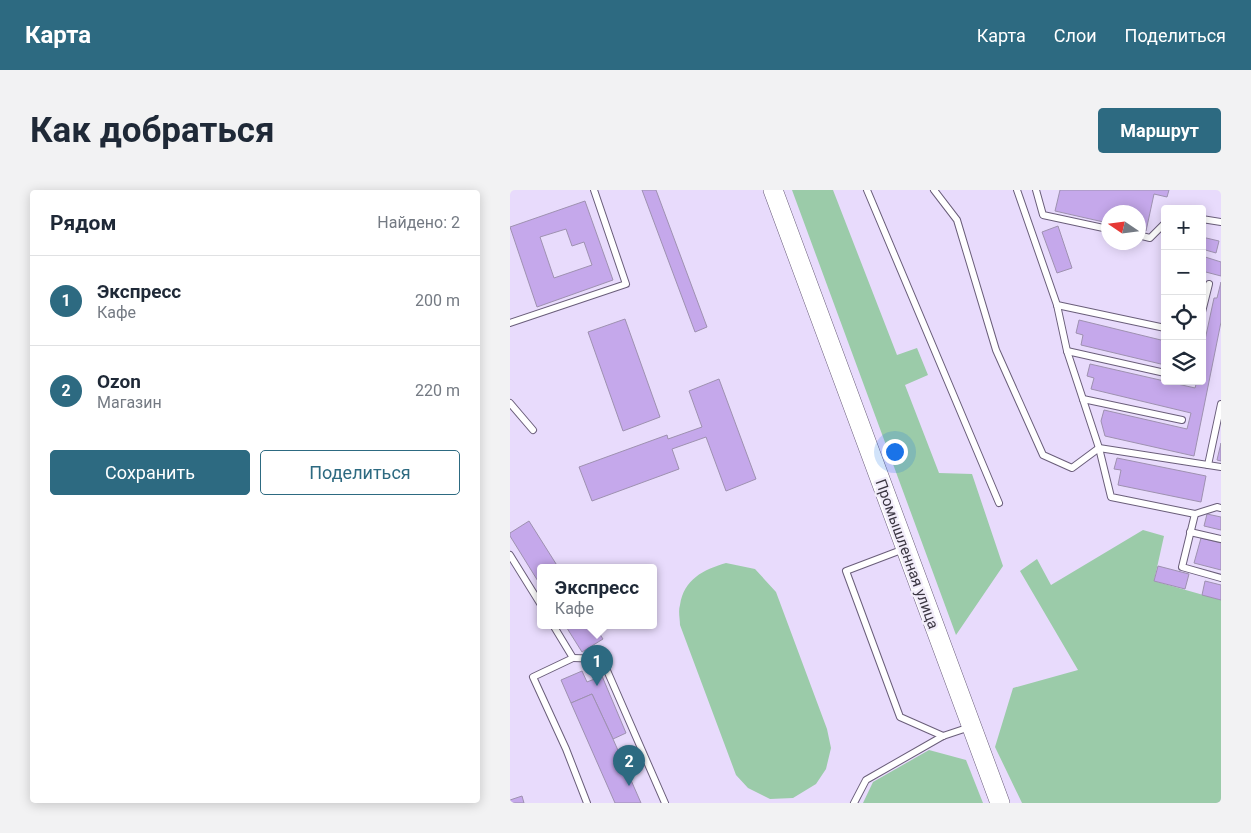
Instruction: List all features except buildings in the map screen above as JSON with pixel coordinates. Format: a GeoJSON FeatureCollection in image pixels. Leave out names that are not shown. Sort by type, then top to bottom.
{"type":"FeatureCollection","features":[{"type":"Feature","properties":{"kind":"street","name":"Промышленная улица"},"geometry":{"type":"LineString","coordinates":[[773,190],[1000,803]]}},
{"type":"Feature","properties":{"kind":"street","name":"Промышленная улица"},"geometry":{"type":"LineString","coordinates":[[991,776],[1009,803]]}},
{"type":"Feature","properties":{"kind":"lane"},"geometry":{"type":"LineString","coordinates":[[510,323],[626,284],[594,190]]}},
{"type":"Feature","properties":{"kind":"lane"},"geometry":{"type":"LineString","coordinates":[[867,190],[999,503]]}},
{"type":"Feature","properties":{"kind":"lane"},"geometry":{"type":"LineString","coordinates":[[934,190],[957,220],[996,350],[1043,455],[1072,468],[1100,448],[1221,467]]}},
{"type":"Feature","properties":{"kind":"lane"},"geometry":{"type":"LineString","coordinates":[[1017,190],[1056,305],[1067,351],[1100,448],[1112,497],[1195,514],[1217,507],[1221,508]]}},
{"type":"Feature","properties":{"kind":"lane"},"geometry":{"type":"LineString","coordinates":[[1036,190],[1043,216],[1101,228]]}},
{"type":"Feature","properties":{"kind":"lane"},"geometry":{"type":"LineString","coordinates":[[1206,220],[1221,222]]}},
{"type":"Feature","properties":{"kind":"lane"},"geometry":{"type":"LineString","coordinates":[[1146,237],[1150,238],[1161,227]]}},
{"type":"Feature","properties":{"kind":"lane"},"geometry":{"type":"LineString","coordinates":[[1206,296],[1209,284]]}},
{"type":"Feature","properties":{"kind":"lane"},"geometry":{"type":"LineString","coordinates":[[1056,305],[1161,327]]}},
{"type":"Feature","properties":{"kind":"lane"},"geometry":{"type":"LineString","coordinates":[[1067,351],[1161,372]]}},
{"type":"Feature","properties":{"kind":"lane"},"geometry":{"type":"LineString","coordinates":[[1083,399],[1182,420]]}},
{"type":"Feature","properties":{"kind":"lane"},"geometry":{"type":"LineString","coordinates":[[510,403],[533,430]]}},
{"type":"Feature","properties":{"kind":"lane"},"geometry":{"type":"LineString","coordinates":[[1208,465],[1221,404]]}},
{"type":"Feature","properties":{"kind":"lane"},"geometry":{"type":"LineString","coordinates":[[1195,514],[1182,567],[1221,578]]}},
{"type":"Feature","properties":{"kind":"lane"},"geometry":{"type":"LineString","coordinates":[[1190,532],[1221,539]]}},
{"type":"Feature","properties":{"kind":"lane"},"geometry":{"type":"LineString","coordinates":[[905,549],[846,571],[900,717],[943,736]]}},
{"type":"Feature","properties":{"kind":"lane"},"geometry":{"type":"LineString","coordinates":[[510,555],[537,599]]}},
{"type":"Feature","properties":{"kind":"lane"},"geometry":{"type":"LineString","coordinates":[[555,629],[573,658]]}},
{"type":"Feature","properties":{"kind":"lane"},"geometry":{"type":"LineString","coordinates":[[587,803],[566,749],[533,677],[573,658],[602,659],[665,803]]}},
{"type":"Feature","properties":{"kind":"lane"},"geometry":{"type":"LineString","coordinates":[[854,803],[866,780],[943,736],[971,727]]}},
{"type":"Feature","properties":{"kind":"green space"},"geometry":{"type":"Polygon","coordinates":[[[792,190],[833,190],[897,355],[917,348],[928,375],[905,385],[939,473],[972,474],[1003,566],[956,635],[792,190]]]}},
{"type":"Feature","properties":{"kind":"green space"},"geometry":{"type":"Polygon","coordinates":[[[1143,530],[1164,536],[1154,581],[1221,600],[1221,803],[1022,803],[995,747],[1013,688],[1078,670],[1020,571],[1037,559],[1051,585],[1143,530]]]}},
{"type":"Feature","properties":{"kind":"green space"},"geometry":{"type":"Polygon","coordinates":[[[726,563],[755,569],[776,592],[827,729],[831,748],[826,769],[816,784],[793,798],[770,799],[748,788],[736,775],[680,625],[679,607],[682,596],[690,582],[702,573],[726,563]]]}},
{"type":"Feature","properties":{"kind":"green space"},"geometry":{"type":"Polygon","coordinates":[[[929,750],[966,760],[983,803],[863,803],[873,782],[929,750]]]}},
{"type":"Feature","properties":{"kind":"place","name":"Экспресс"},"geometry":{"type":"Point","coordinates":[597,686]}},
{"type":"Feature","properties":{"kind":"place","name":"Ozon"},"geometry":{"type":"Point","coordinates":[629,786]}}]}
